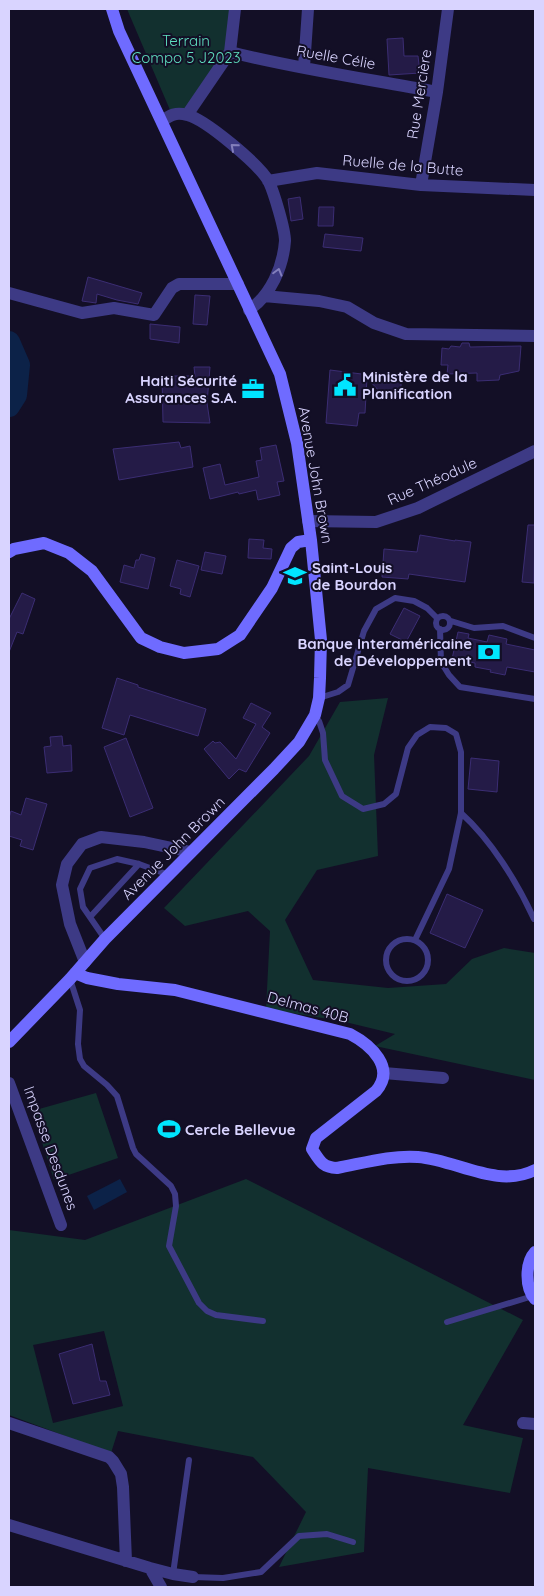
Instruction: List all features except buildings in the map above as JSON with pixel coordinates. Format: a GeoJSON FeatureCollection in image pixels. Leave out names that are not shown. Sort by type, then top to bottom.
{"type":"FeatureCollection","features":[{"type":"Feature","properties":{"kind":"main road","name":"Avenue John Brown"},"geometry":{"type":"LineString","coordinates":[[9,1042],[105,940],[299,742],[315,715],[318,698],[321,640],[311,540],[297,443],[280,374],[119,30],[112,9]]}},
{"type":"Feature","properties":{"kind":"main road"},"geometry":{"type":"LineString","coordinates":[[9,552],[14,549],[44,543],[69,553],[92,571],[141,638],[160,647],[184,653],[218,649],[240,634],[272,588],[291,548],[298,542],[311,540]]}},
{"type":"Feature","properties":{"kind":"main road","name":"Delmas 40B"},"geometry":{"type":"LineString","coordinates":[[73,976],[118,984],[175,990],[350,1034],[362,1040],[374,1053],[380,1060],[384,1073]]}},
{"type":"Feature","properties":{"kind":"main road"},"geometry":{"type":"LineString","coordinates":[[384,1073],[383,1084],[376,1091],[316,1138],[312,1149],[320,1161],[328,1167],[337,1168],[398,1157],[416,1157],[429,1158],[489,1175],[515,1176],[535,1170]]}},
{"type":"Feature","properties":{"kind":"main road"},"geometry":{"type":"LineString","coordinates":[[534,1298],[528,1286],[528,1271],[535,1252]]}},
{"type":"Feature","properties":{"kind":"street"},"geometry":{"type":"LineString","coordinates":[[187,115],[230,52],[235,9]]}},
{"type":"Feature","properties":{"kind":"street"},"geometry":{"type":"LineString","coordinates":[[304,67],[308,9]]}},
{"type":"Feature","properties":{"kind":"street","name":"Rue Mercière"},"geometry":{"type":"LineString","coordinates":[[421,185],[437,92],[448,9]]}},
{"type":"Feature","properties":{"kind":"street","name":"Ruelle Célie"},"geometry":{"type":"LineString","coordinates":[[230,52],[277,64],[304,67],[437,92]]}},
{"type":"Feature","properties":{"kind":"street"},"geometry":{"type":"LineString","coordinates":[[162,121],[173,114],[187,115],[206,124],[234,146],[268,181],[285,239],[283,254],[275,281],[264,296],[249,310]]}},
{"type":"Feature","properties":{"kind":"street","name":"Ruelle de la Butte"},"geometry":{"type":"LineString","coordinates":[[268,181],[317,173],[421,185],[535,190]]}},
{"type":"Feature","properties":{"kind":"street"},"geometry":{"type":"LineString","coordinates":[[9,293],[82,313],[114,308],[154,316],[172,288],[179,284],[238,284]]}},
{"type":"Feature","properties":{"kind":"street"},"geometry":{"type":"LineString","coordinates":[[264,296],[319,301],[347,307],[374,323],[406,334],[535,336]]}},
{"type":"Feature","properties":{"kind":"street","name":"Rue Théodule"},"geometry":{"type":"LineString","coordinates":[[308,521],[376,522],[418,508],[535,451]]}},
{"type":"Feature","properties":{"kind":"street"},"geometry":{"type":"LineString","coordinates":[[84,962],[70,924],[62,885],[68,864],[82,844],[101,837],[144,842],[192,852]]}},
{"type":"Feature","properties":{"kind":"street"},"geometry":{"type":"LineString","coordinates":[[384,1073],[443,1078]]}},
{"type":"Feature","properties":{"kind":"street","name":"Impasse Desdunes"},"geometry":{"type":"LineString","coordinates":[[9,1083],[61,1225]]}},
{"type":"Feature","properties":{"kind":"street"},"geometry":{"type":"LineString","coordinates":[[9,1422],[109,1457],[113,1461],[121,1474],[123,1487],[126,1561]]}},
{"type":"Feature","properties":{"kind":"street"},"geometry":{"type":"LineString","coordinates":[[9,1526],[150,1568],[193,1577]]}},
{"type":"Feature","properties":{"kind":"street"},"geometry":{"type":"LineString","coordinates":[[150,1568],[160,1587]]}},
{"type":"Feature","properties":{"kind":"street"},"geometry":{"type":"LineString","coordinates":[[173,1574],[184,1587]]}},
{"type":"Feature","properties":{"kind":"lane"},"geometry":{"type":"LineString","coordinates":[[318,698],[338,692],[348,685],[364,631],[376,609],[395,598],[414,601],[427,608],[437,618],[437,626],[440,629],[441,662],[460,687],[535,699]]}},
{"type":"Feature","properties":{"kind":"lane"},"geometry":{"type":"LineString","coordinates":[[437,618],[447,616],[451,621],[474,628],[503,626],[535,638]]}},
{"type":"Feature","properties":{"kind":"lane"},"geometry":{"type":"LineString","coordinates":[[440,629],[449,628],[451,621]]}},
{"type":"Feature","properties":{"kind":"lane"},"geometry":{"type":"LineString","coordinates":[[315,715],[323,733],[325,760],[342,796],[363,809],[384,804],[396,794],[408,748],[418,735],[430,727],[446,728],[456,734],[461,752],[460,813],[449,869],[414,940]]}},
{"type":"Feature","properties":{"kind":"lane"},"geometry":{"type":"LineString","coordinates":[[460,813],[472,823],[488,842],[522,894],[534,919]]}},
{"type":"Feature","properties":{"kind":"lane"},"geometry":{"type":"LineString","coordinates":[[105,940],[83,907],[80,889],[90,868],[117,859],[139,864],[169,876]]}},
{"type":"Feature","properties":{"kind":"lane"},"geometry":{"type":"LineString","coordinates":[[90,917],[139,864]]}},
{"type":"Feature","properties":{"kind":"lane"},"geometry":{"type":"LineString","coordinates":[[414,940],[423,946],[428,954],[428,966],[418,978],[412,981],[402,981],[393,976],[388,970],[386,961],[389,948],[398,941],[414,940]]}},
{"type":"Feature","properties":{"kind":"lane"},"geometry":{"type":"LineString","coordinates":[[73,976],[80,1010],[78,1044],[80,1059],[84,1066],[117,1096],[132,1148],[136,1154],[171,1186],[175,1194],[176,1206],[169,1246],[199,1303],[207,1312],[216,1315],[263,1321]]}},
{"type":"Feature","properties":{"kind":"lane"},"geometry":{"type":"LineString","coordinates":[[447,1322],[534,1298]]}},
{"type":"Feature","properties":{"kind":"lane"},"geometry":{"type":"LineString","coordinates":[[173,1574],[189,1460]]}},
{"type":"Feature","properties":{"kind":"lane"},"geometry":{"type":"LineString","coordinates":[[193,1577],[223,1578],[261,1572],[299,1536],[327,1534],[353,1542]]}},
{"type":"Feature","properties":{"kind":"green space","name":"Terrain Compo 5 J2023"},"geometry":{"type":"Polygon","coordinates":[[[127,9],[234,9],[230,52],[195,109],[170,110],[127,9]]]}},
{"type":"Feature","properties":{"kind":"green space"},"geometry":{"type":"Polygon","coordinates":[[[388,698],[374,755],[378,856],[317,870],[285,920],[313,980],[388,988],[446,984],[472,959],[504,948],[535,953],[535,1080],[375,1046],[395,1034],[341,1021],[266,1009],[270,931],[248,911],[185,926],[164,908],[309,756],[340,702],[388,698]]]}},
{"type":"Feature","properties":{"kind":"green space"},"geometry":{"type":"Polygon","coordinates":[[[96,1093],[118,1158],[54,1180],[32,1111],[96,1093]]]}},
{"type":"Feature","properties":{"kind":"green space"},"geometry":{"type":"Polygon","coordinates":[[[246,1179],[523,1320],[463,1425],[523,1438],[510,1493],[368,1468],[364,1552],[279,1567],[306,1512],[253,1457],[118,1431],[111,1453],[9,1415],[9,1230],[85,1240],[246,1179]],[[104,1331],[33,1345],[53,1423],[123,1406],[104,1331]]]}},
{"type":"Feature","properties":{"kind":"water"},"geometry":{"type":"Polygon","coordinates":[[[120,1179],[127,1192],[94,1210],[87,1196],[120,1179]]]}},
{"type":"Feature","properties":{"kind":"waterway"},"geometry":{"type":"LineString","coordinates":[[9,342],[19,365],[16,395],[9,406]]}},
{"type":"Feature","properties":{"kind":"place","name":"Ministère de la Planification"},"geometry":{"type":"Point","coordinates":[345,385]}},
{"type":"Feature","properties":{"kind":"place","name":"Haiti Sécurité Assurances S.A."},"geometry":{"type":"Point","coordinates":[253,389]}},
{"type":"Feature","properties":{"kind":"place","name":"Saint-Louis de Bourdon"},"geometry":{"type":"Point","coordinates":[295,576]}},
{"type":"Feature","properties":{"kind":"place","name":"Banque Interaméricaine de Développement"},"geometry":{"type":"Point","coordinates":[489,652]}},
{"type":"Feature","properties":{"kind":"place","name":"Cercle Bellevue"},"geometry":{"type":"Point","coordinates":[169,1129]}}]}
